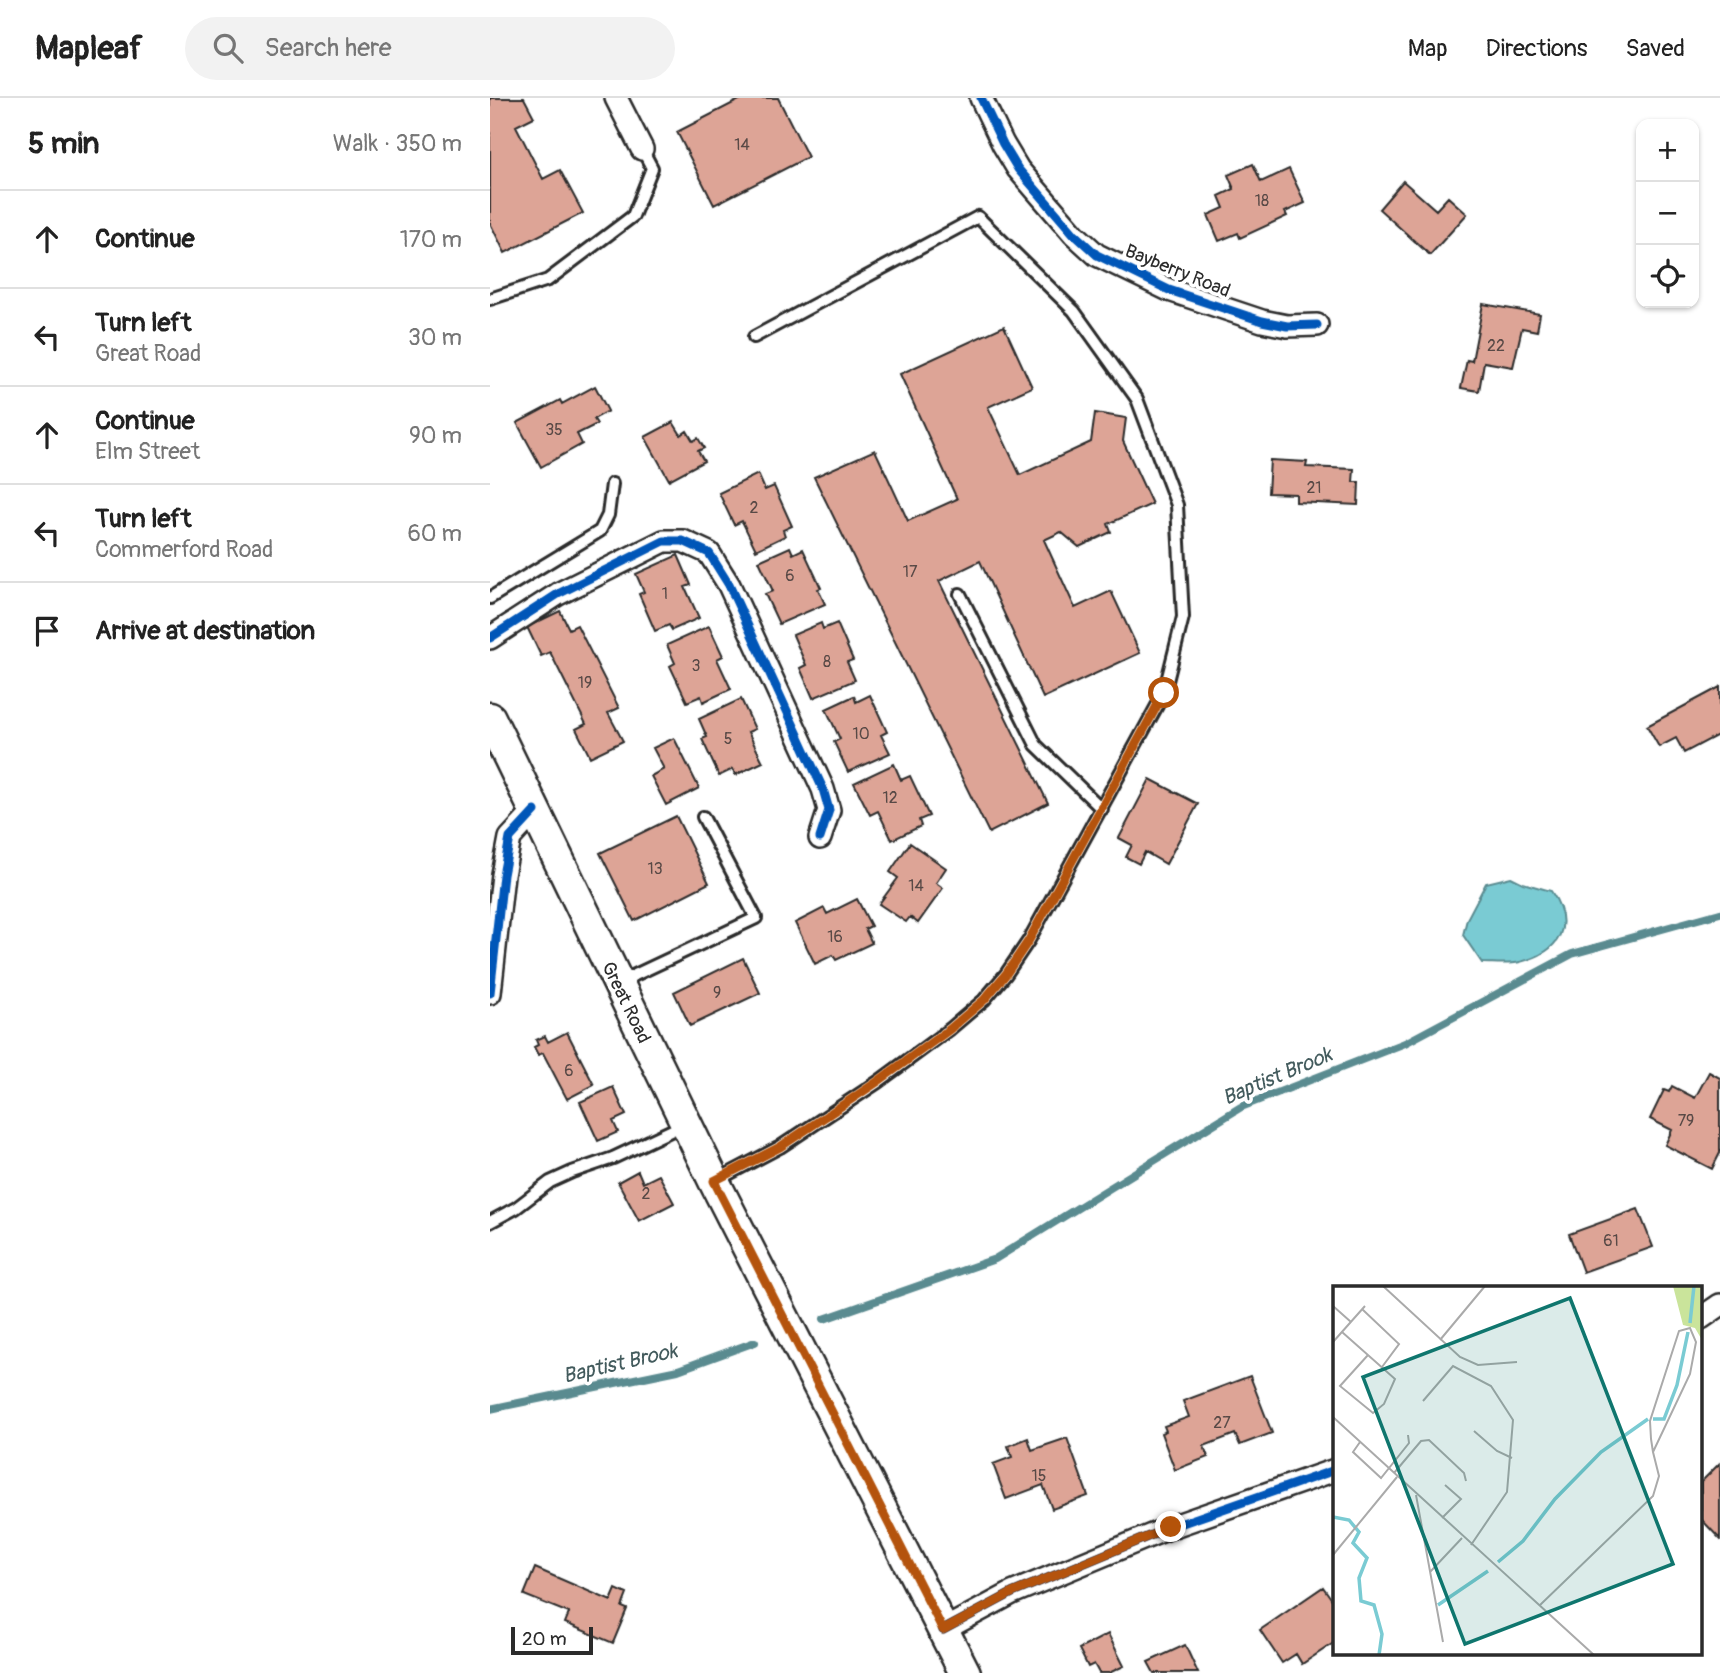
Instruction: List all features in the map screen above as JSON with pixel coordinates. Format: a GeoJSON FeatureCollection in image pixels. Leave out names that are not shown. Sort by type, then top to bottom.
{"type":"FeatureCollection","features":[{"type":"Feature","properties":{"kind":"main road","name":"Great Road"},"geometry":{"type":"LineString","coordinates":[[490,718],[685,1123],[965,1673]]}},
{"type":"Feature","properties":{"kind":"street"},"geometry":{"type":"LineString","coordinates":[[616,98],[642,149]]}},
{"type":"Feature","properties":{"kind":"street","name":"Bayberry Road"},"geometry":{"type":"LineString","coordinates":[[981,98],[1018,169],[1074,234],[1097,255],[1170,290],[1262,321],[1287,326],[1317,325]]}},
{"type":"Feature","properties":{"kind":"street"},"geometry":{"type":"LineString","coordinates":[[490,638],[558,594],[664,541],[683,541],[709,553],[729,584],[824,789],[829,810],[820,838]]}},
{"type":"Feature","properties":{"kind":"street"},"geometry":{"type":"LineString","coordinates":[[490,993],[503,875],[510,838],[535,811]]}},
{"type":"Feature","properties":{"kind":"street"},"geometry":{"type":"LineString","coordinates":[[1702,1317],[1720,1305]]}},
{"type":"Feature","properties":{"kind":"street"},"geometry":{"type":"LineString","coordinates":[[943,1630],[1012,1593],[1171,1527],[1333,1471]]}},
{"type":"Feature","properties":{"kind":"lane"},"geometry":{"type":"LineString","coordinates":[[490,299],[548,280],[633,216],[652,168],[642,149]]}},
{"type":"Feature","properties":{"kind":"lane"},"geometry":{"type":"LineString","coordinates":[[714,1181],[780,1147],[877,1082],[950,1029],[984,1000],[1006,974],[1029,940],[1164,693],[1183,617],[1177,505],[1137,399],[1074,311],[978,217],[754,337]]}},
{"type":"Feature","properties":{"kind":"lane"},"geometry":{"type":"LineString","coordinates":[[490,598],[600,531],[608,515],[612,484]]}},
{"type":"Feature","properties":{"kind":"lane"},"geometry":{"type":"LineString","coordinates":[[960,594],[1035,745],[1102,808]]}},
{"type":"Feature","properties":{"kind":"lane"},"geometry":{"type":"LineString","coordinates":[[618,983],[756,918],[703,817]]}},
{"type":"Feature","properties":{"kind":"lane"},"geometry":{"type":"LineString","coordinates":[[490,1222],[516,1208],[550,1182],[648,1143],[685,1123]]}},
{"type":"Feature","properties":{"kind":"water"},"geometry":{"type":"Polygon","coordinates":[[[1511,877],[1551,891],[1562,915],[1560,936],[1545,952],[1534,958],[1511,963],[1482,963],[1463,935],[1467,919],[1486,883],[1511,877]]]}},
{"type":"Feature","properties":{"kind":"building"},"geometry":{"type":"Polygon","coordinates":[[[490,98],[524,98],[534,117],[516,126],[543,179],[560,170],[583,213],[505,253],[490,223],[490,98]]]}},
{"type":"Feature","properties":{"kind":"building"},"geometry":{"type":"Polygon","coordinates":[[[743,98],[778,98],[808,157],[714,205],[677,132],[743,98]]]}},
{"type":"Feature","properties":{"kind":"building"},"geometry":{"type":"Polygon","coordinates":[[[1253,164],[1261,182],[1289,169],[1305,203],[1285,212],[1287,216],[1240,238],[1238,233],[1219,241],[1208,215],[1224,208],[1219,196],[1234,189],[1228,175],[1253,164]]]}},
{"type":"Feature","properties":{"kind":"building"},"geometry":{"type":"Polygon","coordinates":[[[1403,181],[1436,210],[1448,197],[1467,214],[1430,255],[1379,209],[1403,181]]]}},
{"type":"Feature","properties":{"kind":"building"},"geometry":{"type":"Polygon","coordinates":[[[1483,304],[1540,314],[1537,331],[1522,328],[1513,367],[1484,362],[1479,391],[1461,388],[1467,360],[1472,361],[1483,304]]]}},
{"type":"Feature","properties":{"kind":"building"},"geometry":{"type":"Polygon","coordinates":[[[1004,326],[1032,387],[988,407],[1020,475],[1091,442],[1095,413],[1126,418],[1123,441],[1152,504],[1108,524],[1111,532],[1079,547],[1061,532],[1044,540],[1075,608],[1111,591],[1140,653],[1043,698],[980,561],[939,581],[1048,803],[989,833],[814,477],[875,450],[908,521],[957,499],[900,374],[1004,326]]]}},
{"type":"Feature","properties":{"kind":"building"},"geometry":{"type":"Polygon","coordinates":[[[595,386],[608,411],[594,419],[597,424],[577,434],[582,444],[541,467],[517,423],[560,400],[562,404],[595,386]]]}},
{"type":"Feature","properties":{"kind":"building"},"geometry":{"type":"Polygon","coordinates":[[[673,422],[681,435],[687,431],[693,441],[698,438],[704,448],[698,451],[704,461],[669,480],[645,437],[673,422]]]}},
{"type":"Feature","properties":{"kind":"building"},"geometry":{"type":"Polygon","coordinates":[[[1270,460],[1307,462],[1306,467],[1354,469],[1353,482],[1359,482],[1358,505],[1296,502],[1296,494],[1268,493],[1270,460]]]}},
{"type":"Feature","properties":{"kind":"building"},"geometry":{"type":"Polygon","coordinates":[[[758,474],[765,490],[774,486],[792,526],[783,530],[785,536],[756,550],[742,521],[734,525],[719,493],[758,474]]]}},
{"type":"Feature","properties":{"kind":"building"},"geometry":{"type":"Polygon","coordinates":[[[790,547],[793,554],[803,549],[821,588],[818,589],[825,604],[779,624],[765,594],[773,591],[759,561],[790,547]]]}},
{"type":"Feature","properties":{"kind":"building"},"geometry":{"type":"Polygon","coordinates":[[[678,555],[691,585],[685,587],[699,618],[672,630],[669,625],[655,631],[639,594],[644,592],[636,574],[678,555]]]}},
{"type":"Feature","properties":{"kind":"building"},"geometry":{"type":"Polygon","coordinates":[[[560,611],[569,629],[577,625],[619,708],[608,713],[623,741],[590,757],[576,729],[586,724],[550,652],[541,656],[527,627],[560,611]]]}},
{"type":"Feature","properties":{"kind":"building"},"geometry":{"type":"Polygon","coordinates":[[[821,623],[823,629],[837,623],[853,660],[847,662],[855,680],[813,698],[800,668],[806,665],[793,635],[821,623]]]}},
{"type":"Feature","properties":{"kind":"building"},"geometry":{"type":"Polygon","coordinates":[[[709,626],[723,656],[717,659],[731,689],[703,702],[701,696],[687,702],[670,666],[675,663],[667,645],[709,626]]]}},
{"type":"Feature","properties":{"kind":"building"},"geometry":{"type":"Polygon","coordinates":[[[1720,687],[1720,734],[1684,753],[1676,738],[1659,747],[1647,726],[1720,687]]]}},
{"type":"Feature","properties":{"kind":"building"},"geometry":{"type":"Polygon","coordinates":[[[870,695],[887,732],[881,735],[890,753],[848,772],[834,742],[840,739],[826,709],[854,696],[856,702],[870,695]]]}},
{"type":"Feature","properties":{"kind":"building"},"geometry":{"type":"Polygon","coordinates":[[[741,699],[755,729],[748,732],[763,762],[735,775],[733,769],[719,776],[702,739],[707,737],[699,719],[741,699]]]}},
{"type":"Feature","properties":{"kind":"building"},"geometry":{"type":"Polygon","coordinates":[[[674,738],[699,788],[666,805],[651,776],[664,769],[653,748],[674,738]]]}},
{"type":"Feature","properties":{"kind":"building"},"geometry":{"type":"Polygon","coordinates":[[[894,764],[901,780],[910,776],[929,816],[919,820],[921,826],[892,840],[878,811],[870,815],[854,783],[894,764]]]}},
{"type":"Feature","properties":{"kind":"building"},"geometry":{"type":"Polygon","coordinates":[[[1150,779],[1198,804],[1166,864],[1145,852],[1139,864],[1126,857],[1132,845],[1119,838],[1150,779]]]}},
{"type":"Feature","properties":{"kind":"building"},"geometry":{"type":"Polygon","coordinates":[[[676,816],[709,883],[634,921],[600,853],[676,816]]]}},
{"type":"Feature","properties":{"kind":"building"},"geometry":{"type":"Polygon","coordinates":[[[910,843],[946,868],[936,883],[943,888],[918,923],[910,917],[906,922],[879,904],[898,878],[890,872],[910,843]]]}},
{"type":"Feature","properties":{"kind":"building"},"geometry":{"type":"Polygon","coordinates":[[[857,899],[871,926],[865,929],[872,943],[836,960],[833,955],[815,964],[795,923],[824,908],[827,914],[857,899]]]}},
{"type":"Feature","properties":{"kind":"building"},"geometry":{"type":"Polygon","coordinates":[[[743,958],[760,993],[690,1026],[674,992],[743,958]]]}},
{"type":"Feature","properties":{"kind":"building"},"geometry":{"type":"Polygon","coordinates":[[[567,1032],[594,1085],[567,1099],[543,1053],[538,1055],[534,1047],[538,1045],[536,1040],[545,1036],[548,1042],[567,1032]]]}},
{"type":"Feature","properties":{"kind":"building"},"geometry":{"type":"Polygon","coordinates":[[[1709,1072],[1720,1078],[1720,1153],[1712,1169],[1665,1145],[1672,1130],[1650,1119],[1664,1090],[1669,1092],[1672,1086],[1695,1098],[1709,1072]]]}},
{"type":"Feature","properties":{"kind":"building"},"geometry":{"type":"Polygon","coordinates":[[[613,1087],[626,1115],[613,1121],[618,1132],[598,1141],[580,1102],[613,1087]]]}},
{"type":"Feature","properties":{"kind":"building"},"geometry":{"type":"Polygon","coordinates":[[[638,1171],[643,1183],[659,1175],[674,1203],[639,1221],[618,1182],[638,1171]]]}},
{"type":"Feature","properties":{"kind":"building"},"geometry":{"type":"Polygon","coordinates":[[[1638,1209],[1653,1247],[1583,1272],[1569,1234],[1638,1209]]]}},
{"type":"Feature","properties":{"kind":"building"},"geometry":{"type":"Polygon","coordinates":[[[1250,1376],[1272,1433],[1240,1445],[1235,1434],[1204,1446],[1208,1457],[1175,1470],[1161,1433],[1166,1431],[1164,1426],[1189,1417],[1183,1401],[1250,1376]]]}},
{"type":"Feature","properties":{"kind":"building"},"geometry":{"type":"Polygon","coordinates":[[[1028,1438],[1032,1450],[1067,1438],[1088,1496],[1052,1509],[1043,1485],[1006,1499],[993,1464],[1012,1457],[1008,1446],[1028,1438]]]}},
{"type":"Feature","properties":{"kind":"building"},"geometry":{"type":"Polygon","coordinates":[[[1720,1463],[1720,1539],[1702,1520],[1702,1481],[1720,1463]]]}},
{"type":"Feature","properties":{"kind":"building"},"geometry":{"type":"Polygon","coordinates":[[[535,1568],[611,1601],[616,1589],[627,1594],[622,1607],[627,1609],[613,1643],[565,1623],[569,1613],[524,1595],[535,1568]]]}},
{"type":"Feature","properties":{"kind":"building"},"geometry":{"type":"Polygon","coordinates":[[[1323,1587],[1333,1601],[1333,1643],[1302,1664],[1296,1654],[1282,1663],[1260,1630],[1323,1587]]]}},
{"type":"Feature","properties":{"kind":"building"},"geometry":{"type":"Polygon","coordinates":[[[1108,1634],[1124,1666],[1109,1673],[1099,1673],[1094,1664],[1088,1667],[1079,1649],[1108,1634]]]}},
{"type":"Feature","properties":{"kind":"building"},"geometry":{"type":"Polygon","coordinates":[[[1185,1645],[1198,1673],[1154,1673],[1148,1662],[1185,1645]]]}},
{"type":"Feature","properties":{"kind":"waterway","name":"Baptist Brook"},"geometry":{"type":"LineString","coordinates":[[824,1319],[995,1259],[1241,1107],[1405,1043],[1572,954],[1720,913]]}},
{"type":"Feature","properties":{"kind":"waterway","name":"Baptist Brook"},"geometry":{"type":"LineString","coordinates":[[490,1409],[678,1370],[755,1342]]}},
{"type":"Feature","properties":{"kind":"cycle path"},"geometry":{"type":"LineString","coordinates":[[981,98],[1018,169],[1074,234],[1097,255],[1169,290],[1262,321],[1287,326],[1317,325]]}},
{"type":"Feature","properties":{"kind":"cycle path"},"geometry":{"type":"LineString","coordinates":[[490,638],[558,594],[664,541],[683,541],[709,553],[729,585],[823,789],[829,810],[820,838]]}},
{"type":"Feature","properties":{"kind":"cycle path"},"geometry":{"type":"LineString","coordinates":[[490,993],[503,875],[510,838],[535,811]]}},
{"type":"Feature","properties":{"kind":"cycle path"},"geometry":{"type":"LineString","coordinates":[[943,1630],[1012,1593],[1171,1527],[1333,1471]]}},
{"type":"Feature","properties":{"kind":"route"},"geometry":{"type":"LineString","coordinates":[[1164,693],[1029,940],[984,1000],[950,1029],[877,1082],[780,1147],[714,1181],[943,1630],[1012,1593],[1171,1527]]}}]}
